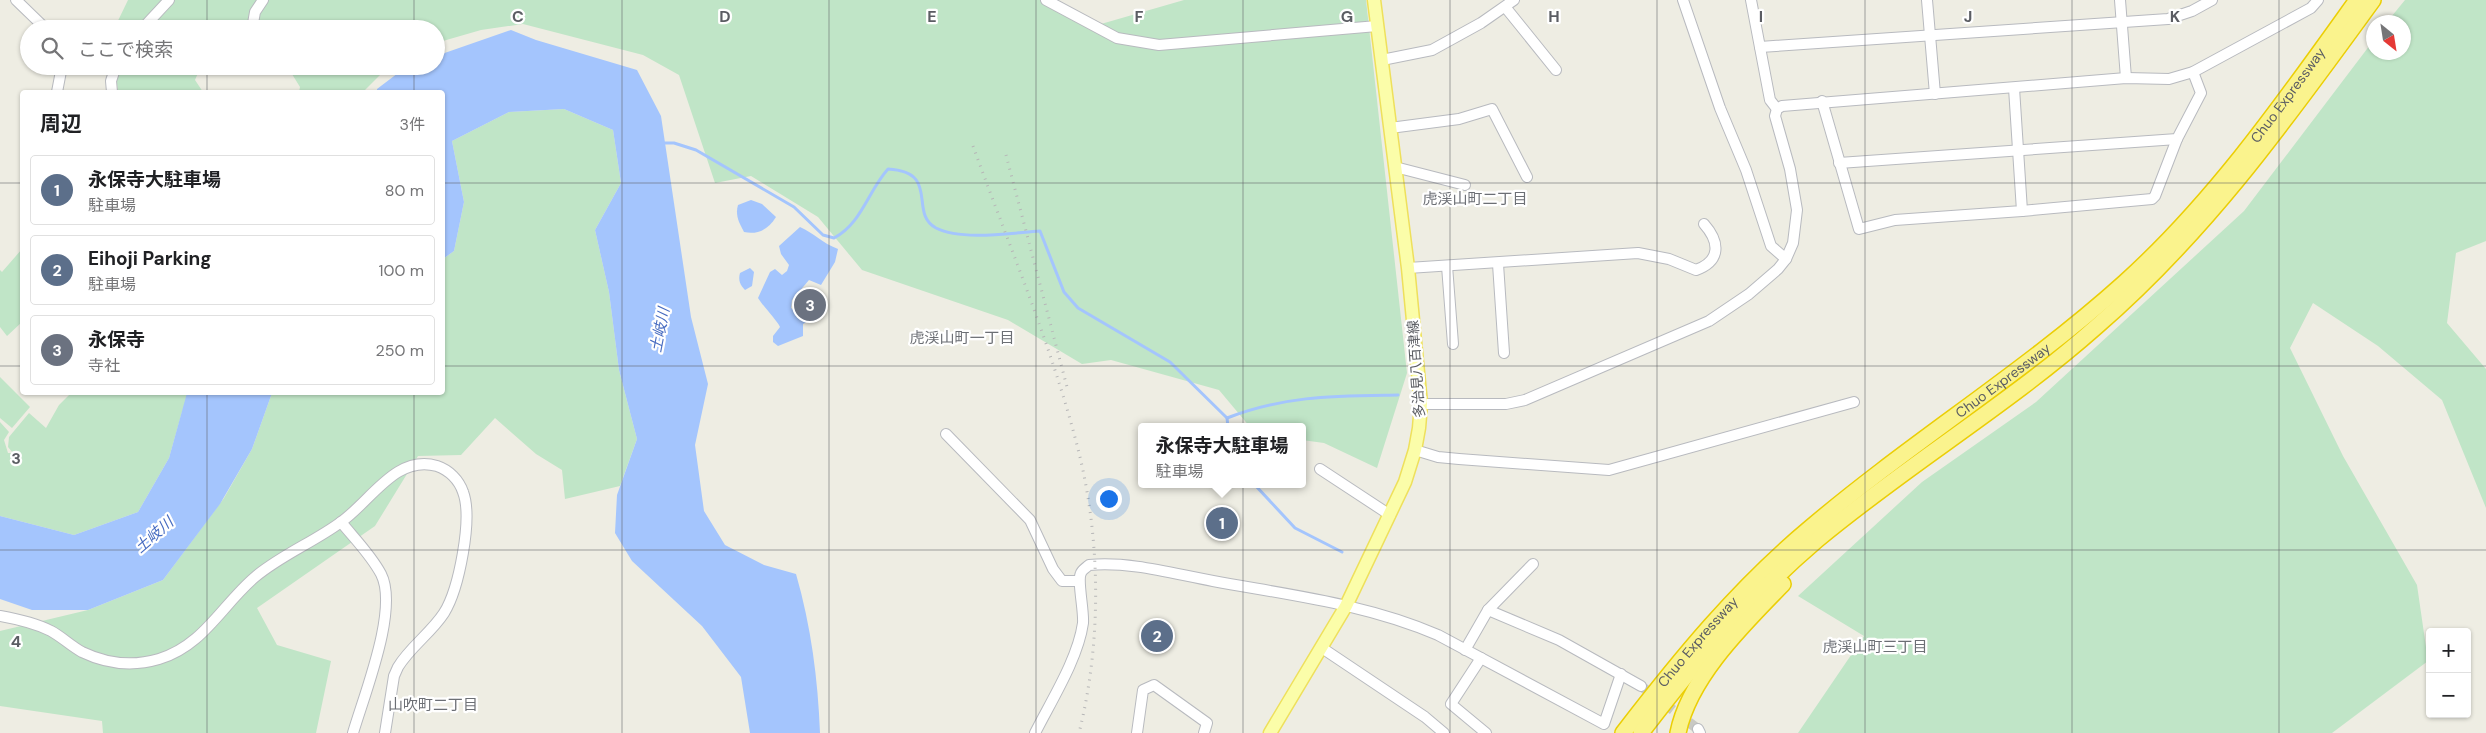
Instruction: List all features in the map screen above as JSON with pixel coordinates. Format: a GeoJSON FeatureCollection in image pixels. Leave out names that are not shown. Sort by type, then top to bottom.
{"type":"FeatureCollection","features":[{"type":"Feature","properties":{"kind":"highway","name":"Chuo Expressway"},"geometry":{"type":"LineString","coordinates":[[1623,733],[1695,641],[1778,555],[1842,502],[2044,351],[2126,281],[2164,245],[2243,154],[2357,0]]}},
{"type":"Feature","properties":{"kind":"highway","name":"Chuo Expressway"},"geometry":{"type":"LineString","coordinates":[[1641,733],[1706,651],[1758,595],[1818,540],[2053,363],[2095,328],[2173,255],[2254,163],[2373,0]]}},
{"type":"Feature","properties":{"kind":"highway"},"geometry":{"type":"LineString","coordinates":[[1678,733],[1688,705],[1701,680],[1741,630],[1827,540],[1906,472]]}},
{"type":"Feature","properties":{"kind":"main road","name":"多治見八百津線"},"geometry":{"type":"LineString","coordinates":[[1274,731],[1346,606],[1405,482],[1415,450],[1421,404],[1408,268],[1374,0]]}},
{"type":"Feature","properties":{"kind":"street"},"geometry":{"type":"LineString","coordinates":[[16,0],[37,20]]}},
{"type":"Feature","properties":{"kind":"street"},"geometry":{"type":"LineString","coordinates":[[150,20],[169,0]]}},
{"type":"Feature","properties":{"kind":"street"},"geometry":{"type":"LineString","coordinates":[[254,20],[255,12],[263,0]]}},
{"type":"Feature","properties":{"kind":"street"},"geometry":{"type":"LineString","coordinates":[[1046,0],[1117,38],[1159,45],[1377,26]]}},
{"type":"Feature","properties":{"kind":"street"},"geometry":{"type":"LineString","coordinates":[[1382,60],[1432,50],[1506,8],[1514,0]]}},
{"type":"Feature","properties":{"kind":"street"},"geometry":{"type":"LineString","coordinates":[[1683,0],[1720,108],[1746,170],[1771,246],[1786,259]]}},
{"type":"Feature","properties":{"kind":"street"},"geometry":{"type":"LineString","coordinates":[[1751,0],[1770,100],[1777,109]]}},
{"type":"Feature","properties":{"kind":"street"},"geometry":{"type":"LineString","coordinates":[[1927,0],[1934,94]]}},
{"type":"Feature","properties":{"kind":"street"},"geometry":{"type":"LineString","coordinates":[[2120,0],[2126,78]]}},
{"type":"Feature","properties":{"kind":"street"},"geometry":{"type":"LineString","coordinates":[[1760,47],[2168,19],[2192,11],[2212,0]]}},
{"type":"Feature","properties":{"kind":"street"},"geometry":{"type":"LineString","coordinates":[[1421,404],[1506,404],[1525,400],[1709,321],[1749,294],[1786,259],[1793,243],[1797,210],[1790,169],[1775,116],[1777,109],[1782,106],[1822,101],[2014,88],[2126,78],[2168,78],[2193,72],[2311,8],[2318,0]]}},
{"type":"Feature","properties":{"kind":"street"},"geometry":{"type":"LineString","coordinates":[[1506,8],[1556,70]]}},
{"type":"Feature","properties":{"kind":"street"},"geometry":{"type":"LineString","coordinates":[[1822,101],[1859,229],[1895,220],[2152,199],[2155,196],[2177,140],[2201,93],[2193,72]]}},
{"type":"Feature","properties":{"kind":"street"},"geometry":{"type":"LineString","coordinates":[[57,90],[60,75]]}},
{"type":"Feature","properties":{"kind":"street"},"geometry":{"type":"LineString","coordinates":[[112,90],[111,81],[113,75]]}},
{"type":"Feature","properties":{"kind":"street"},"geometry":{"type":"LineString","coordinates":[[2014,88],[2022,211]]}},
{"type":"Feature","properties":{"kind":"street"},"geometry":{"type":"LineString","coordinates":[[1390,128],[1459,119],[1492,109],[1527,177]]}},
{"type":"Feature","properties":{"kind":"street"},"geometry":{"type":"LineString","coordinates":[[1839,164],[2177,140]]}},
{"type":"Feature","properties":{"kind":"street"},"geometry":{"type":"LineString","coordinates":[[1395,166],[1465,185]]}},
{"type":"Feature","properties":{"kind":"street"},"geometry":{"type":"LineString","coordinates":[[1408,268],[1498,264],[1638,253],[1669,259],[1696,270],[1710,265],[1715,256],[1714,235],[1704,224]]}},
{"type":"Feature","properties":{"kind":"street"},"geometry":{"type":"LineString","coordinates":[[1498,264],[1504,352]]}},
{"type":"Feature","properties":{"kind":"street"},"geometry":{"type":"LineString","coordinates":[[1447,266],[1453,344]]}},
{"type":"Feature","properties":{"kind":"street"},"geometry":{"type":"LineString","coordinates":[[1415,450],[1438,457],[1609,470],[1854,402]]}},
{"type":"Feature","properties":{"kind":"street"},"geometry":{"type":"LineString","coordinates":[[946,434],[1030,520],[1053,569],[1062,581],[1079,582]]}},
{"type":"Feature","properties":{"kind":"street"},"geometry":{"type":"LineString","coordinates":[[0,616],[23,620],[51,631],[82,652],[108,662],[136,665],[160,659],[186,648],[212,625],[256,576],[342,522],[394,473],[413,465],[428,463],[448,471],[461,486],[465,498],[466,514],[460,572],[445,611],[437,623],[403,659],[394,676],[385,733]]}},
{"type":"Feature","properties":{"kind":"street"},"geometry":{"type":"LineString","coordinates":[[1320,469],[1390,514]]}},
{"type":"Feature","properties":{"kind":"street"},"geometry":{"type":"LineString","coordinates":[[342,522],[376,565],[387,594],[383,629],[352,733]]}},
{"type":"Feature","properties":{"kind":"street"},"geometry":{"type":"LineString","coordinates":[[1035,733],[1077,646],[1082,624],[1083,602],[1079,582],[1081,572],[1089,564],[1147,569],[1346,606],[1412,624],[1466,650],[1604,724],[1621,674]]}},
{"type":"Feature","properties":{"kind":"street"},"geometry":{"type":"LineString","coordinates":[[1466,650],[1488,610],[1533,564]]}},
{"type":"Feature","properties":{"kind":"street"},"geometry":{"type":"LineString","coordinates":[[1488,610],[1559,640],[1641,686]]}},
{"type":"Feature","properties":{"kind":"street"},"geometry":{"type":"LineString","coordinates":[[1322,648],[1425,717],[1444,733]]}},
{"type":"Feature","properties":{"kind":"street"},"geometry":{"type":"LineString","coordinates":[[1481,658],[1451,704],[1486,733]]}},
{"type":"Feature","properties":{"kind":"street"},"geometry":{"type":"LineString","coordinates":[[1137,733],[1143,690],[1154,685],[1208,723],[1204,733]]}},
{"type":"Feature","properties":{"kind":"green space"},"geometry":{"type":"Polygon","coordinates":[[[128,0],[1053,0],[1101,24],[1184,0],[1366,0],[1407,373],[1377,468],[1324,443],[1306,441],[1306,423],[1247,423],[1219,390],[1111,360],[1082,364],[1008,320],[862,270],[818,217],[751,176],[715,183],[679,75],[643,55],[523,24],[481,30],[445,40],[445,20],[118,20],[128,0]]]}},
{"type":"Feature","properties":{"kind":"green space"},"geometry":{"type":"Polygon","coordinates":[[[2405,0],[2486,0],[2486,241],[2456,253],[2447,323],[2486,369],[2486,508],[2442,400],[2378,346],[2313,303],[2290,348],[2343,456],[2417,585],[2426,647],[2426,662],[2332,733],[1798,733],[1864,636],[1798,596],[1922,482],[2036,402],[2244,211],[2366,50],[2366,60],[2411,60],[2411,15],[2393,15],[2405,0]]]}},
{"type":"Feature","properties":{"kind":"green space"},"geometry":{"type":"Polygon","coordinates":[[[116,75],[197,75],[195,80],[202,90],[118,90],[116,75]]]}},
{"type":"Feature","properties":{"kind":"green space"},"geometry":{"type":"Polygon","coordinates":[[[293,75],[380,75],[365,90],[299,90],[300,87],[293,75]]]}},
{"type":"Feature","properties":{"kind":"green space"},"geometry":{"type":"Polygon","coordinates":[[[564,109],[613,130],[621,183],[595,230],[609,292],[619,370],[637,439],[620,486],[565,499],[562,470],[536,454],[495,418],[461,455],[418,456],[375,526],[257,608],[277,645],[331,661],[316,733],[103,733],[102,721],[0,706],[0,631],[88,610],[163,580],[224,498],[252,449],[271,395],[445,395],[445,258],[454,251],[464,202],[452,141],[509,112],[564,109]]]}},
{"type":"Feature","properties":{"kind":"green space"},"geometry":{"type":"Polygon","coordinates":[[[20,251],[20,324],[7,336],[0,327],[0,270],[2,272],[20,251]]]}},
{"type":"Feature","properties":{"kind":"green space"},"geometry":{"type":"Polygon","coordinates":[[[0,377],[30,407],[12,428],[0,418],[0,377]]]}},
{"type":"Feature","properties":{"kind":"green space"},"geometry":{"type":"Polygon","coordinates":[[[69,395],[189,395],[182,412],[169,458],[138,512],[74,535],[0,516],[0,422],[9,432],[4,440],[8,453],[13,453],[8,447],[9,437],[29,413],[46,428],[59,405],[69,395]]]}},
{"type":"Feature","properties":{"kind":"water","name":"土岐川"},"geometry":{"type":"Polygon","coordinates":[[[511,30],[536,40],[637,70],[661,116],[691,317],[708,384],[695,445],[704,511],[725,545],[764,565],[796,574],[806,613],[813,653],[820,733],[750,733],[741,677],[702,626],[632,561],[615,533],[617,495],[637,439],[619,370],[609,292],[595,230],[621,183],[613,130],[564,109],[509,112],[452,141],[464,202],[454,251],[445,258],[445,90],[377,89],[395,75],[445,75],[445,53],[511,30]]]}},
{"type":"Feature","properties":{"kind":"water"},"geometry":{"type":"Polygon","coordinates":[[[751,200],[762,204],[776,217],[770,225],[754,233],[744,232],[737,216],[738,205],[751,200]]]}},
{"type":"Feature","properties":{"kind":"water"},"geometry":{"type":"Polygon","coordinates":[[[800,227],[838,249],[835,262],[821,285],[809,280],[792,300],[791,308],[798,313],[806,313],[810,320],[803,324],[803,336],[778,346],[773,342],[773,336],[780,327],[758,298],[770,272],[775,269],[782,275],[787,271],[789,265],[781,254],[779,246],[800,227]]]}},
{"type":"Feature","properties":{"kind":"water"},"geometry":{"type":"Polygon","coordinates":[[[750,268],[754,272],[752,286],[745,290],[740,282],[740,273],[750,268]]]}},
{"type":"Feature","properties":{"kind":"water","name":"土岐川"},"geometry":{"type":"Polygon","coordinates":[[[186,395],[271,395],[252,449],[220,504],[163,580],[88,610],[32,610],[0,599],[0,516],[74,535],[138,512],[169,458],[186,395]]]}},
{"type":"Feature","properties":{"kind":"waterway"},"geometry":{"type":"LineString","coordinates":[[661,143],[674,143],[696,150],[794,207],[823,235],[834,238],[844,232],[851,224],[888,169],[904,172],[914,177],[919,185],[924,213],[928,221],[936,228],[947,232],[973,235],[1040,231],[1064,292],[1078,308],[1170,362],[1227,418],[1228,423]]}},
{"type":"Feature","properties":{"kind":"waterway"},"geometry":{"type":"LineString","coordinates":[[1227,418],[1270,405],[1312,398],[1398,395]]}},
{"type":"Feature","properties":{"kind":"waterway"},"geometry":{"type":"LineString","coordinates":[[1258,488],[1295,528],[1342,552]]}},
{"type":"Feature","properties":{"kind":"tunnel"},"geometry":{"type":"LineString","coordinates":[[1641,686],[1698,729]]}},
{"type":"Feature","properties":{"kind":"railway"},"geometry":{"type":"LineString","coordinates":[[973,146],[1055,369],[1067,407],[1085,480],[1091,516],[1096,589],[1092,662],[1087,698],[1079,733]]}},
{"type":"Feature","properties":{"kind":"railway"},"geometry":{"type":"LineString","coordinates":[[1006,155],[1067,387]]}},
{"type":"Feature","properties":{"kind":"place","name":"永保寺"},"geometry":{"type":"Point","coordinates":[810,305]}},
{"type":"Feature","properties":{"kind":"place","name":"永保寺大駐車場"},"geometry":{"type":"Point","coordinates":[1222,523]}},
{"type":"Feature","properties":{"kind":"place","name":"Eihoji Parking"},"geometry":{"type":"Point","coordinates":[1157,636]}},
{"type":"Feature","properties":{"kind":"district","name":"虎渓山町二丁目"},"geometry":{"type":"Point","coordinates":[1475,199]}},
{"type":"Feature","properties":{"kind":"district","name":"虎渓山町一丁目"},"geometry":{"type":"Point","coordinates":[962,338]}},
{"type":"Feature","properties":{"kind":"district","name":"虎渓山町三丁目"},"geometry":{"type":"Point","coordinates":[1875,647]}},
{"type":"Feature","properties":{"kind":"district","name":"山吹町二丁目"},"geometry":{"type":"Point","coordinates":[433,705]}}]}
